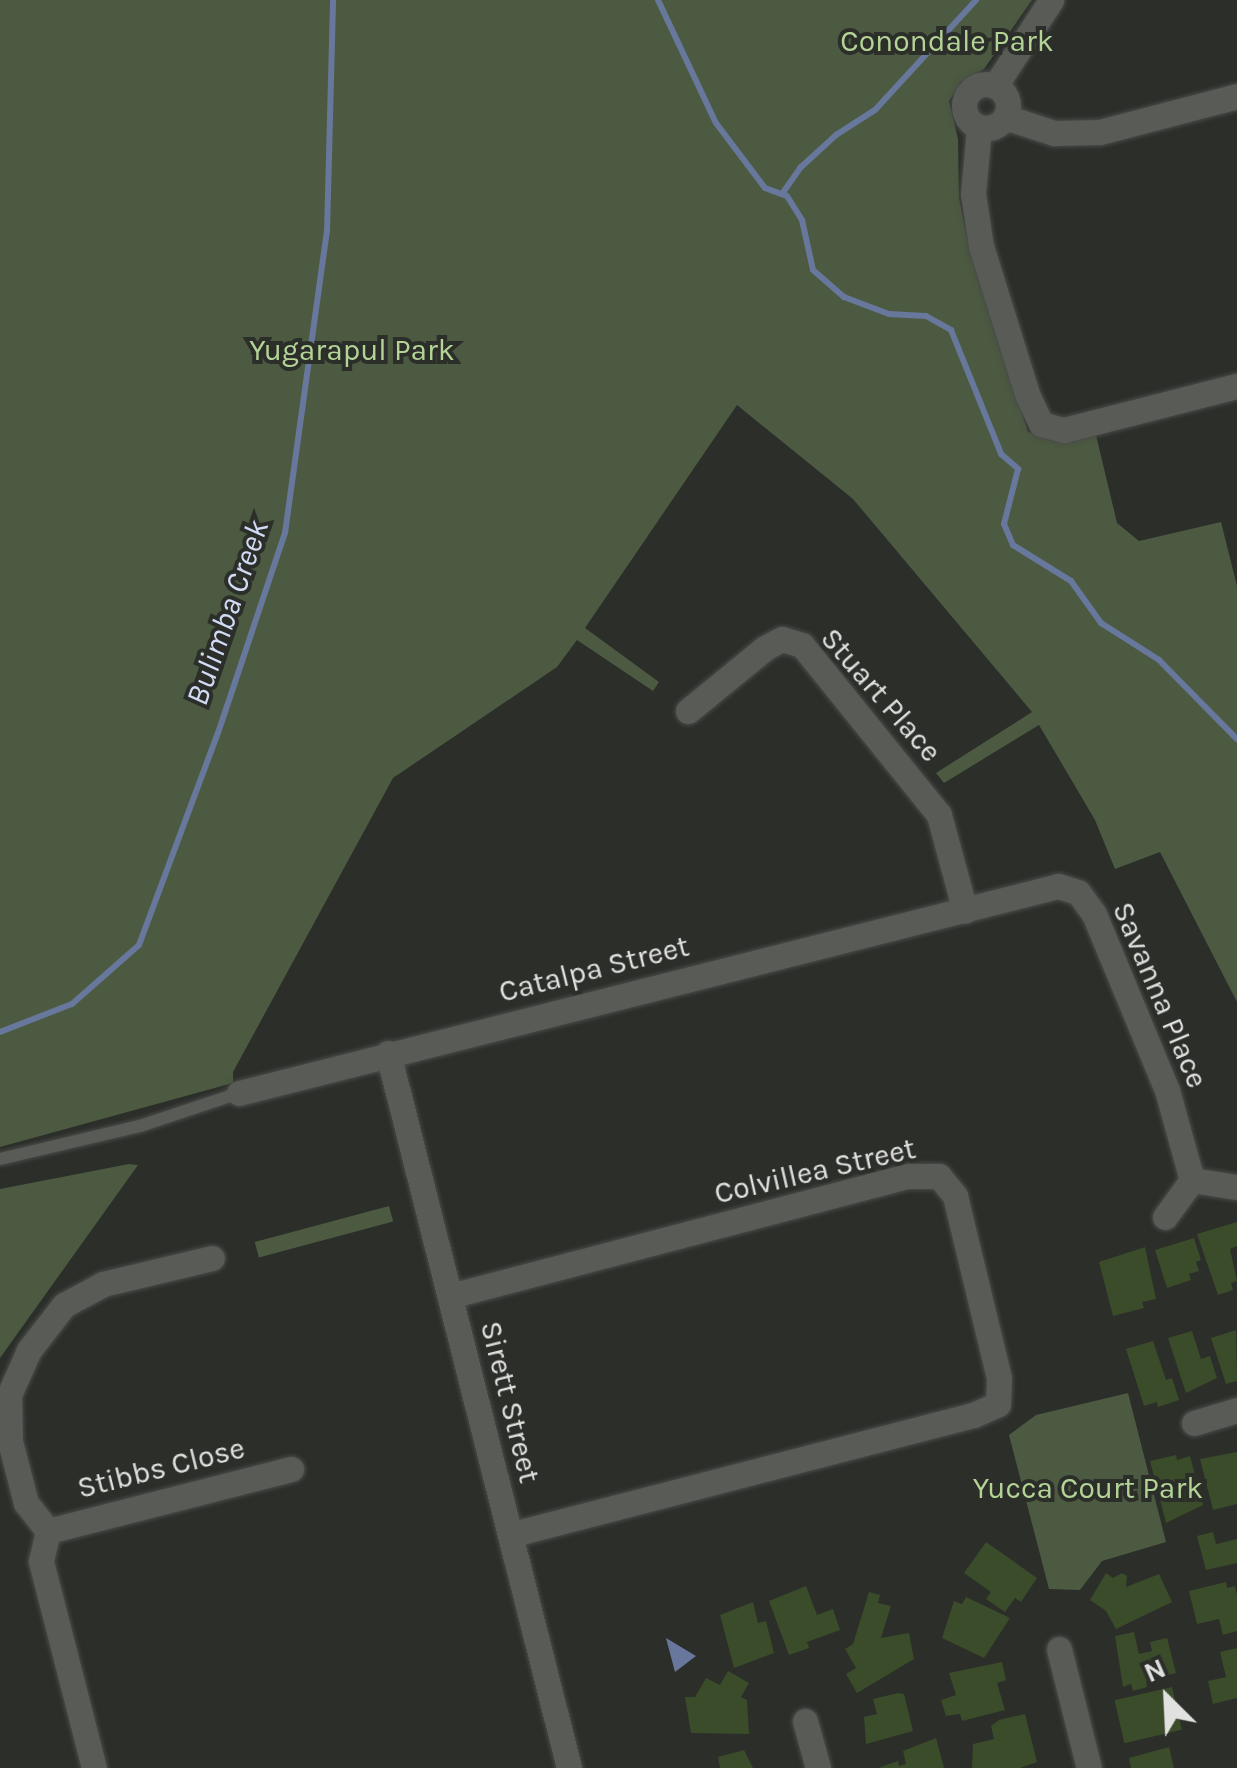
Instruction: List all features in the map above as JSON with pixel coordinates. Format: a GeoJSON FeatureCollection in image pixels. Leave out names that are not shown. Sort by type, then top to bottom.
{"type":"FeatureCollection","features":[{"type":"Feature","properties":{"kind":"street"},"geometry":{"type":"LineString","coordinates":[[996,86],[1051,0]]}},
{"type":"Feature","properties":{"kind":"street"},"geometry":{"type":"LineString","coordinates":[[978,86],[996,86],[1007,99],[1005,117],[996,126],[979,128],[965,116],[965,98],[978,86]]}},
{"type":"Feature","properties":{"kind":"street"},"geometry":{"type":"LineString","coordinates":[[1005,117],[1054,133],[1100,132],[1237,96]]}},
{"type":"Feature","properties":{"kind":"street"},"geometry":{"type":"LineString","coordinates":[[979,128],[973,194],[981,246],[1027,394],[1042,424],[1064,430],[1237,386]]}},
{"type":"Feature","properties":{"kind":"street","name":"Stuart Place"},"geometry":{"type":"LineString","coordinates":[[688,711],[765,648],[782,639],[802,645],[939,815],[965,911]]}},
{"type":"Feature","properties":{"kind":"street","name":"Savanna Place"},"geometry":{"type":"LineString","coordinates":[[965,911],[1058,886],[1078,892],[1094,914],[1154,1055],[1192,1180]]}},
{"type":"Feature","properties":{"kind":"street","name":"Catalpa Street"},"geometry":{"type":"LineString","coordinates":[[239,1094],[388,1052],[965,911]]}},
{"type":"Feature","properties":{"kind":"street","name":"Sirett Street"},"geometry":{"type":"LineString","coordinates":[[388,1052],[569,1768]]}},
{"type":"Feature","properties":{"kind":"street","name":"Colvillea Street"},"geometry":{"type":"LineString","coordinates":[[450,1296],[909,1176],[940,1176],[954,1196],[1000,1378],[998,1404],[974,1416],[510,1535]]}},
{"type":"Feature","properties":{"kind":"street"},"geometry":{"type":"LineString","coordinates":[[1165,1217],[1192,1180],[1237,1188]]}},
{"type":"Feature","properties":{"kind":"street"},"geometry":{"type":"LineString","coordinates":[[94,1768],[41,1561],[48,1530],[26,1503],[10,1441],[9,1395],[29,1350],[64,1305],[103,1284],[212,1258]]}},
{"type":"Feature","properties":{"kind":"street"},"geometry":{"type":"LineString","coordinates":[[1194,1424],[1237,1410]]}},
{"type":"Feature","properties":{"kind":"street","name":"Stibbs Close"},"geometry":{"type":"LineString","coordinates":[[48,1530],[291,1468]]}},
{"type":"Feature","properties":{"kind":"street"},"geometry":{"type":"LineString","coordinates":[[1059,1649],[1090,1768]]}},
{"type":"Feature","properties":{"kind":"street"},"geometry":{"type":"LineString","coordinates":[[805,1720],[818,1768]]}},
{"type":"Feature","properties":{"kind":"lane"},"geometry":{"type":"LineString","coordinates":[[0,1159],[140,1126],[239,1094]]}},
{"type":"Feature","properties":{"kind":"green space","name":"Yugarapul Park"},"geometry":{"type":"Polygon","coordinates":[[[0,0],[1032,0],[984,69],[961,82],[949,101],[958,139],[959,198],[968,242],[1028,432],[1069,442],[1096,435],[1117,523],[1139,541],[1221,522],[1237,586],[1237,1002],[1160,852],[1115,869],[1095,820],[1039,725],[944,783],[936,773],[1032,712],[853,499],[737,405],[585,628],[659,682],[653,691],[577,640],[557,667],[393,778],[233,1072],[233,1083],[0,1147],[0,0]]]}},
{"type":"Feature","properties":{"kind":"green space"},"geometry":{"type":"Polygon","coordinates":[[[138,1165],[0,1358],[0,1189],[138,1165]]]}},
{"type":"Feature","properties":{"kind":"green space"},"geometry":{"type":"Polygon","coordinates":[[[389,1206],[393,1221],[259,1257],[255,1242],[389,1206]]]}},
{"type":"Feature","properties":{"kind":"green space","name":"Yucca Court Park"},"geometry":{"type":"Polygon","coordinates":[[[1128,1393],[1166,1542],[1102,1561],[1080,1590],[1049,1589],[1009,1435],[1036,1415],[1128,1393]]]}},
{"type":"Feature","properties":{"kind":"water"},"geometry":{"type":"Polygon","coordinates":[[[666,1638],[696,1656],[675,1672],[666,1638]]]}},
{"type":"Feature","properties":{"kind":"building"},"geometry":{"type":"Polygon","coordinates":[[[1237,1222],[1237,1246],[1230,1249],[1237,1281],[1231,1283],[1233,1290],[1218,1295],[1197,1234],[1237,1222]]]}},
{"type":"Feature","properties":{"kind":"building"},"geometry":{"type":"Polygon","coordinates":[[[1194,1238],[1201,1260],[1196,1262],[1199,1271],[1189,1274],[1191,1280],[1167,1288],[1155,1250],[1194,1238]]]}},
{"type":"Feature","properties":{"kind":"building"},"geometry":{"type":"Polygon","coordinates":[[[1145,1247],[1156,1299],[1142,1302],[1144,1308],[1113,1316],[1099,1262],[1145,1247]]]}},
{"type":"Feature","properties":{"kind":"building"},"geometry":{"type":"Polygon","coordinates":[[[1236,1330],[1237,1381],[1226,1384],[1211,1338],[1236,1330]]]}},
{"type":"Feature","properties":{"kind":"building"},"geometry":{"type":"Polygon","coordinates":[[[1192,1331],[1201,1359],[1210,1356],[1217,1378],[1186,1393],[1168,1338],[1192,1331]]]}},
{"type":"Feature","properties":{"kind":"building"},"geometry":{"type":"Polygon","coordinates":[[[1153,1341],[1166,1380],[1172,1378],[1179,1400],[1158,1407],[1157,1402],[1144,1406],[1126,1349],[1153,1341]]]}},
{"type":"Feature","properties":{"kind":"building"},"geometry":{"type":"Polygon","coordinates":[[[1237,1452],[1237,1504],[1213,1510],[1200,1459],[1237,1452]]]}},
{"type":"Feature","properties":{"kind":"building"},"geometry":{"type":"Polygon","coordinates":[[[1176,1455],[1177,1460],[1190,1456],[1203,1505],[1166,1523],[1150,1461],[1176,1455]]]}},
{"type":"Feature","properties":{"kind":"building"},"geometry":{"type":"Polygon","coordinates":[[[1213,1532],[1216,1544],[1237,1539],[1237,1563],[1206,1570],[1197,1536],[1213,1532]]]}},
{"type":"Feature","properties":{"kind":"building"},"geometry":{"type":"Polygon","coordinates":[[[986,1542],[1037,1578],[1021,1602],[1015,1598],[1005,1612],[986,1599],[991,1592],[964,1573],[986,1542]]]}},
{"type":"Feature","properties":{"kind":"building"},"geometry":{"type":"Polygon","coordinates":[[[1106,1573],[1113,1578],[1122,1573],[1127,1576],[1126,1587],[1159,1574],[1172,1602],[1116,1629],[1106,1611],[1090,1600],[1106,1573]]]}},
{"type":"Feature","properties":{"kind":"building"},"geometry":{"type":"Polygon","coordinates":[[[1226,1582],[1227,1588],[1235,1586],[1237,1631],[1223,1635],[1219,1619],[1197,1624],[1189,1591],[1226,1582]]]}},
{"type":"Feature","properties":{"kind":"building"},"geometry":{"type":"Polygon","coordinates":[[[806,1586],[817,1615],[833,1609],[840,1630],[807,1642],[809,1648],[789,1655],[769,1601],[806,1586]]]}},
{"type":"Feature","properties":{"kind":"building"},"geometry":{"type":"Polygon","coordinates":[[[869,1592],[880,1595],[878,1603],[891,1606],[881,1638],[909,1633],[914,1659],[857,1693],[846,1674],[856,1668],[845,1649],[853,1644],[869,1592]]]}},
{"type":"Feature","properties":{"kind":"building"},"geometry":{"type":"Polygon","coordinates":[[[966,1597],[1010,1618],[984,1658],[942,1638],[954,1601],[962,1604],[966,1597]]]}},
{"type":"Feature","properties":{"kind":"building"},"geometry":{"type":"Polygon","coordinates":[[[753,1602],[758,1623],[766,1621],[774,1653],[734,1668],[720,1615],[753,1602]]]}},
{"type":"Feature","properties":{"kind":"building"},"geometry":{"type":"Polygon","coordinates":[[[1134,1632],[1139,1654],[1152,1651],[1150,1642],[1167,1638],[1176,1673],[1146,1681],[1147,1687],[1133,1691],[1131,1684],[1123,1687],[1115,1636],[1134,1632]]]}},
{"type":"Feature","properties":{"kind":"building"},"geometry":{"type":"Polygon","coordinates":[[[1237,1648],[1237,1698],[1213,1704],[1208,1681],[1226,1677],[1220,1652],[1237,1648]]]}},
{"type":"Feature","properties":{"kind":"building"},"geometry":{"type":"Polygon","coordinates":[[[1002,1662],[1006,1680],[997,1683],[1005,1710],[962,1721],[960,1714],[946,1716],[941,1700],[956,1695],[949,1673],[1002,1662]]]}},
{"type":"Feature","properties":{"kind":"building"},"geometry":{"type":"Polygon","coordinates":[[[728,1671],[749,1683],[741,1697],[747,1700],[749,1734],[691,1733],[685,1697],[695,1697],[706,1678],[720,1685],[728,1671]]]}},
{"type":"Feature","properties":{"kind":"building"},"geometry":{"type":"Polygon","coordinates":[[[1172,1687],[1182,1730],[1124,1743],[1115,1700],[1172,1687]]]}},
{"type":"Feature","properties":{"kind":"building"},"geometry":{"type":"Polygon","coordinates":[[[904,1694],[913,1731],[866,1744],[864,1717],[877,1714],[873,1699],[904,1694]]]}},
{"type":"Feature","properties":{"kind":"building"},"geometry":{"type":"Polygon","coordinates":[[[1025,1714],[1037,1762],[1020,1768],[972,1768],[973,1744],[994,1739],[991,1726],[999,1720],[1025,1714]]]}},
{"type":"Feature","properties":{"kind":"building"},"geometry":{"type":"Polygon","coordinates":[[[936,1738],[944,1768],[878,1768],[898,1761],[899,1766],[906,1764],[903,1751],[936,1738]]]}},
{"type":"Feature","properties":{"kind":"building"},"geometry":{"type":"Polygon","coordinates":[[[1169,1747],[1174,1768],[1131,1768],[1129,1758],[1169,1747]]]}},
{"type":"Feature","properties":{"kind":"building"},"geometry":{"type":"Polygon","coordinates":[[[744,1750],[753,1768],[720,1768],[718,1757],[744,1750]]]}},
{"type":"Feature","properties":{"kind":"waterway","name":"Bulimba Creek"},"geometry":{"type":"LineString","coordinates":[[0,1032],[72,1004],[139,945],[218,733],[285,533],[327,232],[333,0]]}},
{"type":"Feature","properties":{"kind":"waterway"},"geometry":{"type":"LineString","coordinates":[[658,0],[716,123],[765,188],[787,196],[802,220],[813,270],[844,297],[889,314],[926,316],[951,330],[1001,454],[1018,469],[1004,524],[1013,545],[1071,581],[1101,623],[1159,660],[1237,739]]}},
{"type":"Feature","properties":{"kind":"waterway"},"geometry":{"type":"LineString","coordinates":[[782,194],[800,168],[836,135],[875,110],[976,0]]}},
{"type":"Feature","properties":{"kind":"park label","name":"Conondale Park"},"geometry":{"type":"Point","coordinates":[947,41]}}]}
